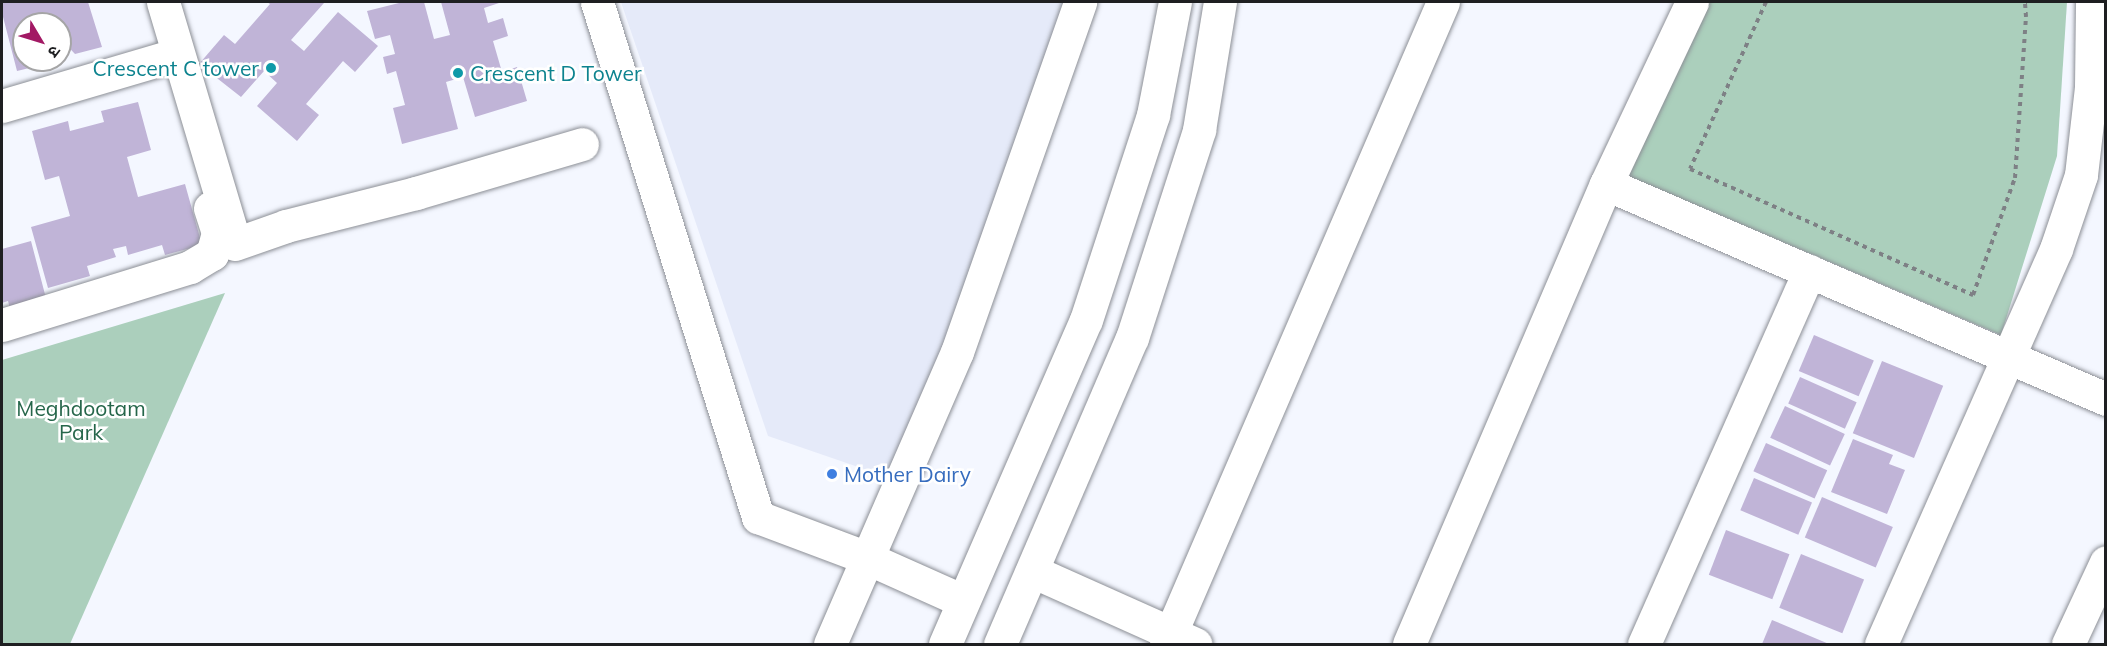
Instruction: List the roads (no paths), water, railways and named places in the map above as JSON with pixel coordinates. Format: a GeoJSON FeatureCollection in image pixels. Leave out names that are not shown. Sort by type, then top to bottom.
{"type":"FeatureCollection","features":[{"type":"Feature","properties":{"kind":"street"},"geometry":{"type":"LineString","coordinates":[[2,324],[190,267],[212,254],[218,233],[143,2]]}},
{"type":"Feature","properties":{"kind":"street"},"geometry":{"type":"LineString","coordinates":[[163,2],[236,244],[286,226],[416,193],[582,144]]}},
{"type":"Feature","properties":{"kind":"street"},"geometry":{"type":"LineString","coordinates":[[597,2],[758,517],[867,558],[963,601]]}},
{"type":"Feature","properties":{"kind":"street"},"geometry":{"type":"LineString","coordinates":[[830,645],[957,352],[1080,2]]}},
{"type":"Feature","properties":{"kind":"street"},"geometry":{"type":"LineString","coordinates":[[945,645],[1086,320],[1153,115],[1175,2]]}},
{"type":"Feature","properties":{"kind":"street"},"geometry":{"type":"LineString","coordinates":[[1000,645],[1132,338],[1199,130],[1220,2]]}},
{"type":"Feature","properties":{"kind":"street"},"geometry":{"type":"LineString","coordinates":[[1032,571],[1178,641],[1443,2]]}},
{"type":"Feature","properties":{"kind":"street"},"geometry":{"type":"LineString","coordinates":[[1409,645],[1606,184],[1692,2]]}},
{"type":"Feature","properties":{"kind":"street"},"geometry":{"type":"LineString","coordinates":[[1881,645],[2056,249],[2081,175],[2091,87],[2092,2]]}},
{"type":"Feature","properties":{"kind":"street"},"geometry":{"type":"LineString","coordinates":[[2,106],[162,59]]}},
{"type":"Feature","properties":{"kind":"street"},"geometry":{"type":"LineString","coordinates":[[1606,184],[2106,399]]}},
{"type":"Feature","properties":{"kind":"street"},"geometry":{"type":"LineString","coordinates":[[1644,645],[1809,271]]}},
{"type":"Feature","properties":{"kind":"street"},"geometry":{"type":"LineString","coordinates":[[2068,645],[2106,562]]}},
{"type":"Feature","properties":{"kind":"place","name":"Crescent C tower"},"geometry":{"type":"Point","coordinates":[271,68]}},
{"type":"Feature","properties":{"kind":"place","name":"Crescent D Tower"},"geometry":{"type":"Point","coordinates":[458,73]}},
{"type":"Feature","properties":{"kind":"place","name":"Mother Dairy"},"geometry":{"type":"Point","coordinates":[832,474]}},
{"type":"Feature","properties":{"kind":"park label","name":"Meghdootam Park"},"geometry":{"type":"Point","coordinates":[81,420]}}]}
